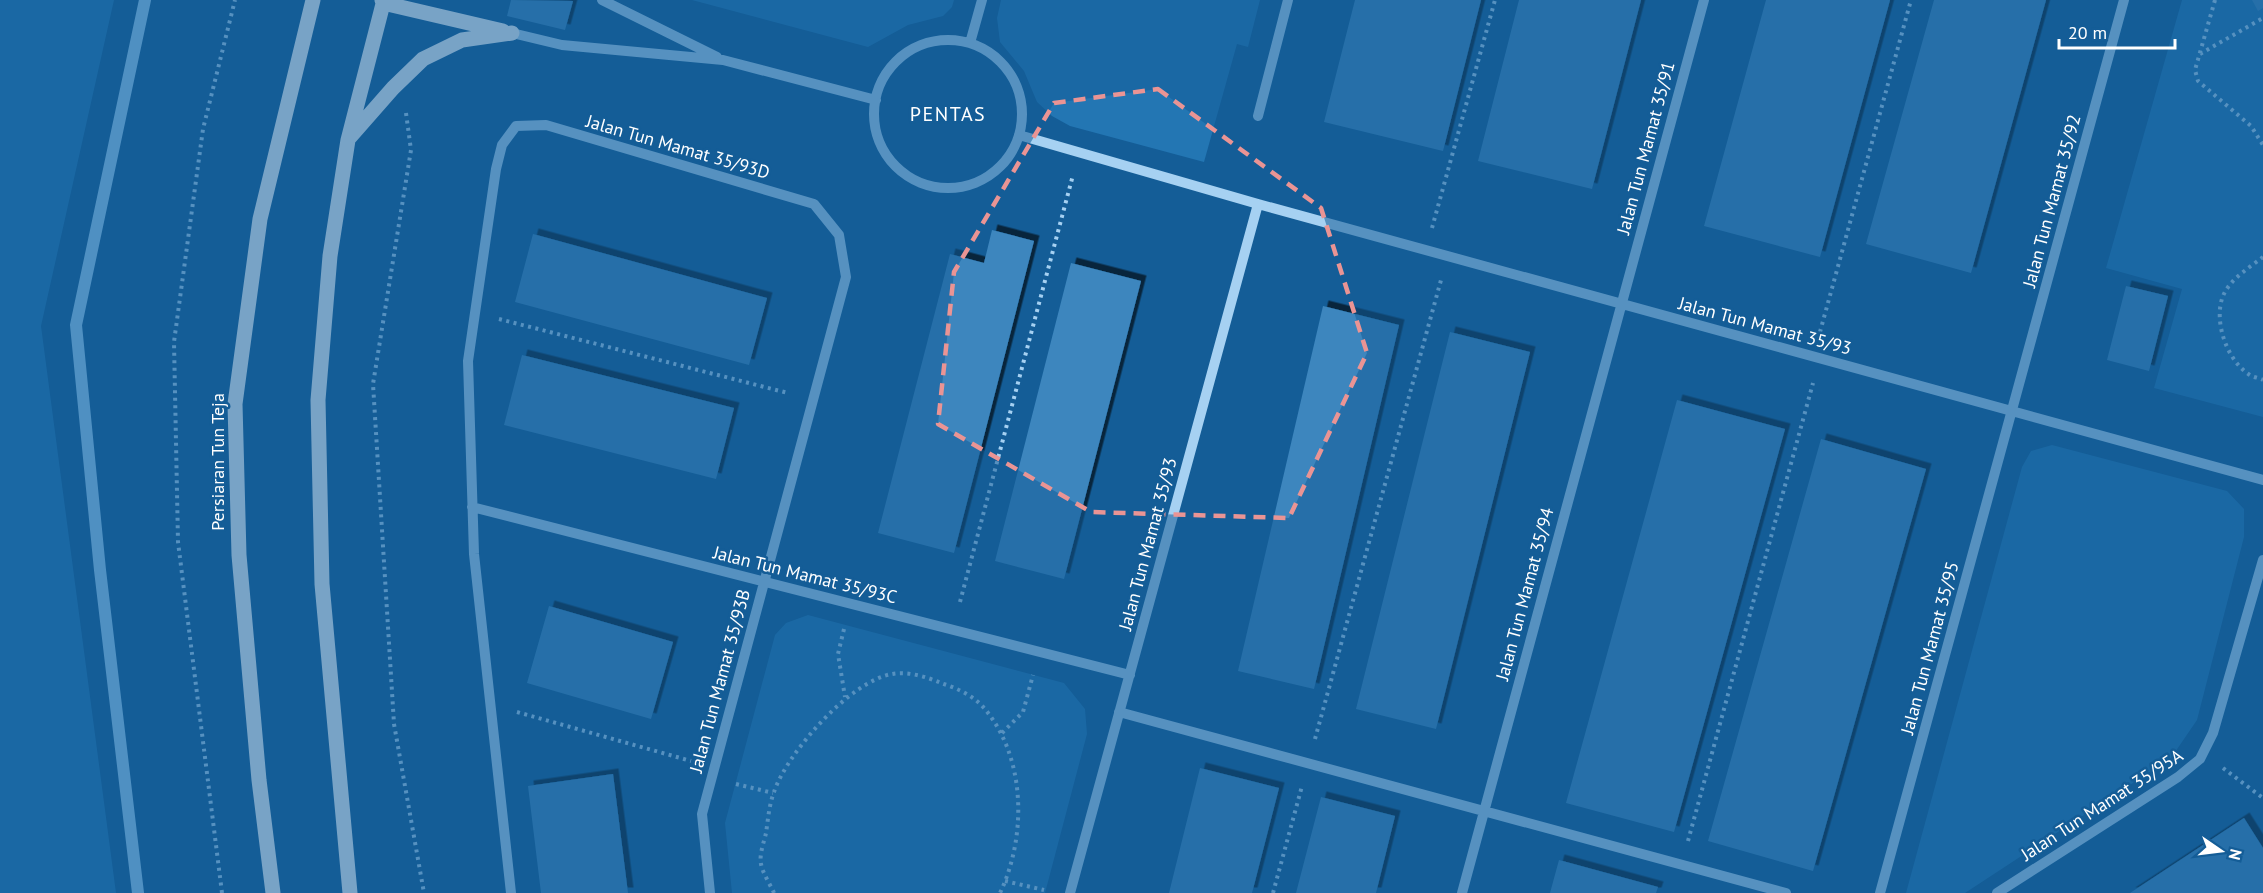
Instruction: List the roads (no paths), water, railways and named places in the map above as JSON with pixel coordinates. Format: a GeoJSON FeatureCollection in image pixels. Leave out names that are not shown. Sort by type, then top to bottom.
{"type":"FeatureCollection","features":[{"type":"Feature","properties":{"kind":"main road","name":"Persiaran Tun Teja"},"geometry":{"type":"LineString","coordinates":[[273,893],[259,780],[239,555],[235,404],[260,219],[313,0]]}},
{"type":"Feature","properties":{"kind":"main road"},"geometry":{"type":"LineString","coordinates":[[350,893],[322,584],[318,467],[318,400],[330,256],[348,140],[383,1],[512,33]]}},
{"type":"Feature","properties":{"kind":"main road"},"geometry":{"type":"LineString","coordinates":[[348,140],[393,88],[423,59],[462,40],[512,33]]}},
{"type":"Feature","properties":{"kind":"street"},"geometry":{"type":"LineString","coordinates":[[602,0],[723,60]]}},
{"type":"Feature","properties":{"kind":"street"},"geometry":{"type":"LineString","coordinates":[[970,43],[982,0]]}},
{"type":"Feature","properties":{"kind":"street"},"geometry":{"type":"LineString","coordinates":[[1258,116],[1288,0]]}},
{"type":"Feature","properties":{"kind":"street","name":"Jalan Tun Mamat 35/91"},"geometry":{"type":"LineString","coordinates":[[1620,304],[1704,0]]}},
{"type":"Feature","properties":{"kind":"street","name":"Jalan Tun Mamat 35/92"},"geometry":{"type":"LineString","coordinates":[[2012,411],[2124,0]]}},
{"type":"Feature","properties":{"kind":"street"},"geometry":{"type":"LineString","coordinates":[[512,33],[562,45],[723,60],[876,100]]}},
{"type":"Feature","properties":{"kind":"street"},"geometry":{"type":"LineString","coordinates":[[950,40],[970,43],[985,50],[1009,72],[1017,87],[1022,119],[1019,135],[1011,154],[997,170],[980,181],[961,188],[941,188],[921,183],[903,173],[889,158],[880,140],[875,120],[876,100],[883,80],[895,63],[910,51],[930,42],[950,40]]}},
{"type":"Feature","properties":{"kind":"street","name":"Jalan Tun Mamat 35/93D"},"geometry":{"type":"LineString","coordinates":[[472,507],[468,361],[496,169],[502,145],[516,126],[546,125],[814,204],[839,235]]}},
{"type":"Feature","properties":{"kind":"street","name":"Jalan Tun Mamat 35/93"},"geometry":{"type":"LineString","coordinates":[[1019,135],[1258,204],[2263,480]]}},
{"type":"Feature","properties":{"kind":"street","name":"Jalan Tun Mamat 35/93"},"geometry":{"type":"LineString","coordinates":[[1070,893],[1258,204]]}},
{"type":"Feature","properties":{"kind":"street","name":"Jalan Tun Mamat 35/93B"},"geometry":{"type":"LineString","coordinates":[[710,893],[702,814],[846,277],[839,235]]}},
{"type":"Feature","properties":{"kind":"street","name":"Jalan Tun Mamat 35/94"},"geometry":{"type":"LineString","coordinates":[[1462,893],[1620,304]]}},
{"type":"Feature","properties":{"kind":"street","name":"Jalan Tun Mamat 35/95"},"geometry":{"type":"LineString","coordinates":[[1880,893],[2012,411]]}},
{"type":"Feature","properties":{"kind":"street"},"geometry":{"type":"LineString","coordinates":[[472,507],[474,554],[511,893]]}},
{"type":"Feature","properties":{"kind":"street","name":"Jalan Tun Mamat 35/93C"},"geometry":{"type":"LineString","coordinates":[[472,507],[1130,675]]}},
{"type":"Feature","properties":{"kind":"street","name":"Jalan Tun Mamat 35/95A"},"geometry":{"type":"LineString","coordinates":[[1997,893],[2178,777],[2200,759],[2213,733],[2263,560]]}},
{"type":"Feature","properties":{"kind":"street"},"geometry":{"type":"LineString","coordinates":[[1119,712],[1786,893]]}},
{"type":"Feature","properties":{"kind":"waterway"},"geometry":{"type":"LineString","coordinates":[[138,893],[100,570],[76,325],[145,0]]}},
{"type":"Feature","properties":{"kind":"district","name":"PENTAS"},"geometry":{"type":"Point","coordinates":[948,114]}}]}
